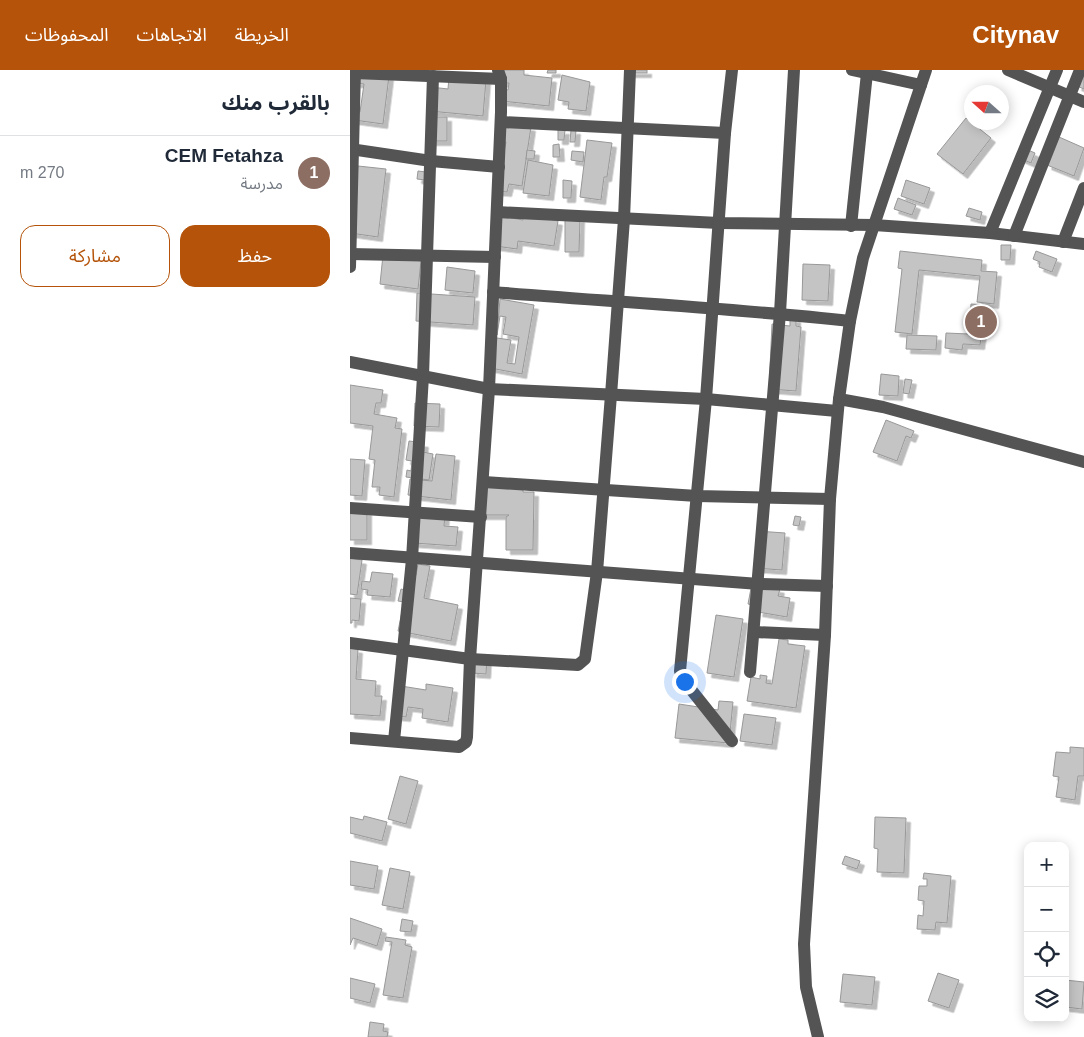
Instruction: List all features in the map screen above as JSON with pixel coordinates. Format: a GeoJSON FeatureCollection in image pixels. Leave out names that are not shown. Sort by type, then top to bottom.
{"type":"FeatureCollection","features":[{"type":"Feature","properties":{"kind":"street"},"geometry":{"type":"LineString","coordinates":[[350,643],[470,659],[578,665],[583,662],[586,656],[597,572],[618,303],[624,219],[630,70]]}},
{"type":"Feature","properties":{"kind":"street"},"geometry":{"type":"LineString","coordinates":[[732,70],[725,133],[706,400],[681,676],[732,741]]}},
{"type":"Feature","properties":{"kind":"street"},"geometry":{"type":"LineString","coordinates":[[750,672],[755,632],[780,313],[794,70]]}},
{"type":"Feature","properties":{"kind":"street"},"geometry":{"type":"LineString","coordinates":[[852,70],[921,85]]}},
{"type":"Feature","properties":{"kind":"street"},"geometry":{"type":"LineString","coordinates":[[818,1037],[806,987],[804,944],[826,636],[830,499],[838,405],[850,321],[863,258],[926,70]]}},
{"type":"Feature","properties":{"kind":"street"},"geometry":{"type":"LineString","coordinates":[[990,233],[1056,70]]}},
{"type":"Feature","properties":{"kind":"street"},"geometry":{"type":"LineString","coordinates":[[1014,236],[1080,70]]}},
{"type":"Feature","properties":{"kind":"street"},"geometry":{"type":"LineString","coordinates":[[350,267],[355,71],[433,76],[499,75],[501,122],[494,292],[479,563],[470,659],[468,737],[463,746],[459,747],[350,738]]}},
{"type":"Feature","properties":{"kind":"street"},"geometry":{"type":"LineString","coordinates":[[1015,72],[1084,102]]}},
{"type":"Feature","properties":{"kind":"street"},"geometry":{"type":"LineString","coordinates":[[851,226],[867,73]]}},
{"type":"Feature","properties":{"kind":"street"},"geometry":{"type":"LineString","coordinates":[[394,741],[401,650],[412,559],[423,376],[433,76]]}},
{"type":"Feature","properties":{"kind":"street"},"geometry":{"type":"LineString","coordinates":[[501,122],[725,133]]}},
{"type":"Feature","properties":{"kind":"street"},"geometry":{"type":"LineString","coordinates":[[352,150],[431,161],[499,167]]}},
{"type":"Feature","properties":{"kind":"street"},"geometry":{"type":"LineString","coordinates":[[1063,242],[1084,188]]}},
{"type":"Feature","properties":{"kind":"street"},"geometry":{"type":"LineString","coordinates":[[497,212],[719,223],[874,225],[990,233],[1084,244]]}},
{"type":"Feature","properties":{"kind":"street"},"geometry":{"type":"LineString","coordinates":[[350,254],[495,257]]}},
{"type":"Feature","properties":{"kind":"street"},"geometry":{"type":"LineString","coordinates":[[494,292],[618,303],[713,307],[850,321]]}},
{"type":"Feature","properties":{"kind":"street"},"geometry":{"type":"LineString","coordinates":[[350,362],[489,389],[773,405],[884,407],[1084,462]]}},
{"type":"Feature","properties":{"kind":"street"},"geometry":{"type":"LineString","coordinates":[[484,482],[697,496],[830,499]]}},
{"type":"Feature","properties":{"kind":"street"},"geometry":{"type":"LineString","coordinates":[[350,508],[482,517]]}},
{"type":"Feature","properties":{"kind":"street"},"geometry":{"type":"LineString","coordinates":[[350,553],[759,584],[827,586]]}},
{"type":"Feature","properties":{"kind":"street"},"geometry":{"type":"LineString","coordinates":[[755,632],[826,636]]}},
{"type":"Feature","properties":{"kind":"building"},"geometry":{"type":"Polygon","coordinates":[[[503,70],[524,70],[524,75],[552,78],[549,106],[501,101],[502,89],[508,90],[509,83],[502,83],[503,70]]]}},
{"type":"Feature","properties":{"kind":"building"},"geometry":{"type":"Polygon","coordinates":[[[548,70],[556,70],[556,73],[547,73],[548,70]]]}},
{"type":"Feature","properties":{"kind":"building"},"geometry":{"type":"Polygon","coordinates":[[[627,70],[647,70],[647,73],[627,73],[627,70]]]}},
{"type":"Feature","properties":{"kind":"building"},"geometry":{"type":"Polygon","coordinates":[[[1084,70],[1084,89],[1077,86],[1084,70]]]}},
{"type":"Feature","properties":{"kind":"building"},"geometry":{"type":"Polygon","coordinates":[[[357,72],[389,76],[383,124],[354,120],[355,112],[360,112],[364,84],[356,83],[357,72]]]}},
{"type":"Feature","properties":{"kind":"building"},"geometry":{"type":"Polygon","coordinates":[[[562,75],[590,82],[586,111],[568,109],[569,102],[558,100],[562,75]]]}},
{"type":"Feature","properties":{"kind":"building"},"geometry":{"type":"Polygon","coordinates":[[[449,77],[486,80],[483,116],[429,111],[431,87],[448,89],[449,77]]]}},
{"type":"Feature","properties":{"kind":"building"},"geometry":{"type":"Polygon","coordinates":[[[427,117],[447,117],[447,141],[427,141],[427,117]]]}},
{"type":"Feature","properties":{"kind":"building"},"geometry":{"type":"Polygon","coordinates":[[[964,120],[964,130],[981,130],[991,138],[963,174],[937,154],[964,120]]]}},
{"type":"Feature","properties":{"kind":"building"},"geometry":{"type":"Polygon","coordinates":[[[501,122],[531,127],[522,186],[509,184],[507,192],[496,191],[506,142],[499,141],[501,122]]]}},
{"type":"Feature","properties":{"kind":"building"},"geometry":{"type":"Polygon","coordinates":[[[558,130],[565,130],[564,140],[558,140],[558,130]]]}},
{"type":"Feature","properties":{"kind":"building"},"geometry":{"type":"Polygon","coordinates":[[[571,130],[576,130],[575,142],[570,142],[571,130]]]}},
{"type":"Feature","properties":{"kind":"building"},"geometry":{"type":"Polygon","coordinates":[[[1059,137],[1084,148],[1074,176],[1047,165],[1059,137]]]}},
{"type":"Feature","properties":{"kind":"building"},"geometry":{"type":"Polygon","coordinates":[[[587,140],[612,143],[607,177],[604,177],[601,200],[580,197],[587,140]]]}},
{"type":"Feature","properties":{"kind":"building"},"geometry":{"type":"Polygon","coordinates":[[[559,144],[560,157],[553,157],[553,145],[559,144]]]}},
{"type":"Feature","properties":{"kind":"building"},"geometry":{"type":"Polygon","coordinates":[[[1021,147],[1035,153],[1031,163],[1017,157],[1021,147]]]}},
{"type":"Feature","properties":{"kind":"building"},"geometry":{"type":"Polygon","coordinates":[[[527,150],[535,151],[534,159],[526,159],[527,150]]]}},
{"type":"Feature","properties":{"kind":"building"},"geometry":{"type":"Polygon","coordinates":[[[572,151],[584,152],[583,162],[571,160],[572,151]]]}},
{"type":"Feature","properties":{"kind":"building"},"geometry":{"type":"Polygon","coordinates":[[[528,160],[553,165],[549,196],[523,193],[528,160]]]}},
{"type":"Feature","properties":{"kind":"building"},"geometry":{"type":"Polygon","coordinates":[[[358,166],[386,169],[378,237],[350,233],[358,166]]]}},
{"type":"Feature","properties":{"kind":"building"},"geometry":{"type":"Polygon","coordinates":[[[418,171],[426,172],[425,180],[417,179],[418,171]]]}},
{"type":"Feature","properties":{"kind":"building"},"geometry":{"type":"Polygon","coordinates":[[[563,180],[572,181],[571,198],[563,198],[563,180]]]}},
{"type":"Feature","properties":{"kind":"building"},"geometry":{"type":"Polygon","coordinates":[[[906,180],[930,188],[924,204],[901,196],[906,180]]]}},
{"type":"Feature","properties":{"kind":"building"},"geometry":{"type":"Polygon","coordinates":[[[898,198],[916,205],[912,215],[894,209],[898,198]]]}},
{"type":"Feature","properties":{"kind":"building"},"geometry":{"type":"Polygon","coordinates":[[[969,208],[982,212],[980,220],[966,216],[969,208]]]}},
{"type":"Feature","properties":{"kind":"building"},"geometry":{"type":"Polygon","coordinates":[[[523,214],[558,221],[554,246],[518,241],[517,249],[495,246],[500,216],[523,220],[523,214]]]}},
{"type":"Feature","properties":{"kind":"building"},"geometry":{"type":"Polygon","coordinates":[[[565,218],[580,218],[579,252],[565,252],[565,218]]]}},
{"type":"Feature","properties":{"kind":"building"},"geometry":{"type":"Polygon","coordinates":[[[1001,245],[1011,245],[1010,260],[1001,260],[1001,245]]]}},
{"type":"Feature","properties":{"kind":"building"},"geometry":{"type":"Polygon","coordinates":[[[900,251],[982,260],[981,271],[997,272],[994,304],[977,302],[980,276],[919,270],[912,334],[895,332],[902,269],[898,268],[900,251]]]}},
{"type":"Feature","properties":{"kind":"building"},"geometry":{"type":"Polygon","coordinates":[[[1036,251],[1057,259],[1052,272],[1039,267],[1040,262],[1033,259],[1036,251]]]}},
{"type":"Feature","properties":{"kind":"building"},"geometry":{"type":"Polygon","coordinates":[[[383,255],[421,261],[418,289],[380,284],[383,255]]]}},
{"type":"Feature","properties":{"kind":"building"},"geometry":{"type":"Polygon","coordinates":[[[803,264],[830,265],[828,301],[802,300],[803,264]]]}},
{"type":"Feature","properties":{"kind":"building"},"geometry":{"type":"Polygon","coordinates":[[[447,267],[475,271],[473,293],[445,290],[447,267]]]}},
{"type":"Feature","properties":{"kind":"building"},"geometry":{"type":"Polygon","coordinates":[[[417,293],[475,297],[473,325],[416,321],[417,293]]]}},
{"type":"Feature","properties":{"kind":"building"},"geometry":{"type":"Polygon","coordinates":[[[500,299],[534,305],[522,374],[485,367],[490,337],[511,340],[507,363],[515,364],[519,337],[503,334],[506,317],[500,316],[497,335],[500,299]]]}},
{"type":"Feature","properties":{"kind":"building"},"geometry":{"type":"Polygon","coordinates":[[[971,304],[986,305],[980,345],[963,344],[962,350],[945,348],[946,333],[969,334],[971,304]]]}},
{"type":"Feature","properties":{"kind":"building"},"geometry":{"type":"Polygon","coordinates":[[[790,318],[796,318],[796,326],[801,327],[796,391],[769,389],[772,324],[790,326],[790,318]]]}},
{"type":"Feature","properties":{"kind":"building"},"geometry":{"type":"Polygon","coordinates":[[[907,335],[937,336],[936,350],[906,349],[907,335]]]}},
{"type":"Feature","properties":{"kind":"building"},"geometry":{"type":"Polygon","coordinates":[[[881,374],[899,376],[898,396],[879,395],[881,374]]]}},
{"type":"Feature","properties":{"kind":"building"},"geometry":{"type":"Polygon","coordinates":[[[905,379],[912,380],[909,394],[903,393],[905,379]]]}},
{"type":"Feature","properties":{"kind":"building"},"geometry":{"type":"Polygon","coordinates":[[[350,385],[383,390],[381,403],[376,403],[374,414],[397,418],[395,428],[402,429],[394,497],[379,495],[380,487],[372,487],[375,460],[369,459],[373,426],[350,423],[350,385]]]}},
{"type":"Feature","properties":{"kind":"building"},"geometry":{"type":"Polygon","coordinates":[[[415,403],[440,404],[439,427],[414,426],[415,403]]]}},
{"type":"Feature","properties":{"kind":"building"},"geometry":{"type":"Polygon","coordinates":[[[886,420],[914,431],[911,438],[906,436],[897,461],[873,452],[886,420]]]}},
{"type":"Feature","properties":{"kind":"building"},"geometry":{"type":"Polygon","coordinates":[[[409,441],[424,443],[423,452],[433,454],[429,480],[406,477],[407,470],[411,471],[412,461],[406,460],[409,441]]]}},
{"type":"Feature","properties":{"kind":"building"},"geometry":{"type":"Polygon","coordinates":[[[436,454],[455,456],[451,500],[408,495],[410,479],[432,481],[436,454]]]}},
{"type":"Feature","properties":{"kind":"building"},"geometry":{"type":"Polygon","coordinates":[[[350,459],[365,460],[362,496],[350,495],[350,459]]]}},
{"type":"Feature","properties":{"kind":"building"},"geometry":{"type":"Polygon","coordinates":[[[480,482],[523,489],[523,492],[534,492],[533,550],[506,550],[506,517],[509,515],[481,515],[480,482]]]}},
{"type":"Feature","properties":{"kind":"building"},"geometry":{"type":"Polygon","coordinates":[[[350,511],[367,511],[367,540],[350,540],[350,511]]]}},
{"type":"Feature","properties":{"kind":"building"},"geometry":{"type":"Polygon","coordinates":[[[417,512],[445,515],[444,526],[458,527],[456,546],[414,543],[417,512]]]}},
{"type":"Feature","properties":{"kind":"building"},"geometry":{"type":"Polygon","coordinates":[[[795,516],[801,517],[799,526],[793,525],[795,516]]]}},
{"type":"Feature","properties":{"kind":"building"},"geometry":{"type":"Polygon","coordinates":[[[757,531],[785,533],[782,570],[754,568],[757,531]]]}},
{"type":"Feature","properties":{"kind":"building"},"geometry":{"type":"Polygon","coordinates":[[[350,558],[362,560],[357,595],[350,594],[350,558]]]}},
{"type":"Feature","properties":{"kind":"building"},"geometry":{"type":"Polygon","coordinates":[[[418,564],[430,566],[424,598],[458,605],[451,641],[398,631],[404,602],[398,601],[401,589],[405,590],[416,575],[418,564]]]}},
{"type":"Feature","properties":{"kind":"building"},"geometry":{"type":"Polygon","coordinates":[[[372,572],[393,574],[390,597],[367,595],[368,590],[361,589],[362,581],[370,582],[372,572]]]}},
{"type":"Feature","properties":{"kind":"building"},"geometry":{"type":"Polygon","coordinates":[[[752,583],[780,589],[778,596],[790,598],[787,617],[758,612],[760,606],[748,604],[752,583]]]}},
{"type":"Feature","properties":{"kind":"building"},"geometry":{"type":"Polygon","coordinates":[[[350,598],[361,599],[359,621],[352,620],[352,623],[350,623],[350,598]]]}},
{"type":"Feature","properties":{"kind":"building"},"geometry":{"type":"Polygon","coordinates":[[[716,615],[743,619],[734,677],[707,673],[716,615]]]}},
{"type":"Feature","properties":{"kind":"building"},"geometry":{"type":"Polygon","coordinates":[[[779,639],[788,640],[788,644],[805,646],[796,708],[747,701],[751,677],[760,679],[760,675],[767,676],[766,683],[772,684],[779,639]]]}},
{"type":"Feature","properties":{"kind":"building"},"geometry":{"type":"Polygon","coordinates":[[[350,648],[358,649],[356,679],[376,681],[375,696],[382,696],[380,716],[350,714],[350,648]]]}},
{"type":"Feature","properties":{"kind":"building"},"geometry":{"type":"Polygon","coordinates":[[[473,657],[487,658],[486,674],[472,673],[473,657]]]}},
{"type":"Feature","properties":{"kind":"building"},"geometry":{"type":"Polygon","coordinates":[[[426,684],[453,688],[448,722],[422,718],[423,709],[408,707],[406,717],[397,716],[401,686],[426,690],[426,684]]]}},
{"type":"Feature","properties":{"kind":"building"},"geometry":{"type":"Polygon","coordinates":[[[719,701],[733,702],[729,743],[675,738],[679,704],[718,710],[719,701]]]}},
{"type":"Feature","properties":{"kind":"building"},"geometry":{"type":"Polygon","coordinates":[[[744,714],[776,718],[772,745],[740,741],[744,714]]]}},
{"type":"Feature","properties":{"kind":"building"},"geometry":{"type":"Polygon","coordinates":[[[1070,747],[1084,748],[1084,776],[1078,776],[1075,800],[1056,797],[1059,777],[1053,776],[1056,752],[1070,753],[1070,747]]]}},
{"type":"Feature","properties":{"kind":"building"},"geometry":{"type":"Polygon","coordinates":[[[400,776],[418,781],[406,824],[388,819],[400,776]]]}},
{"type":"Feature","properties":{"kind":"building"},"geometry":{"type":"Polygon","coordinates":[[[364,816],[387,822],[382,841],[350,833],[350,817],[363,820],[364,816]]]}},
{"type":"Feature","properties":{"kind":"building"},"geometry":{"type":"Polygon","coordinates":[[[875,817],[906,818],[904,873],[877,872],[878,849],[874,848],[875,817]]]}},
{"type":"Feature","properties":{"kind":"building"},"geometry":{"type":"Polygon","coordinates":[[[845,856],[860,861],[857,869],[842,864],[845,856]]]}},
{"type":"Feature","properties":{"kind":"building"},"geometry":{"type":"Polygon","coordinates":[[[350,861],[378,866],[374,889],[350,885],[350,861]]]}},
{"type":"Feature","properties":{"kind":"building"},"geometry":{"type":"Polygon","coordinates":[[[390,868],[410,872],[403,909],[382,905],[390,868]]]}},
{"type":"Feature","properties":{"kind":"building"},"geometry":{"type":"Polygon","coordinates":[[[924,873],[951,876],[947,923],[936,922],[935,930],[917,929],[918,915],[923,916],[924,901],[918,900],[919,886],[927,886],[927,879],[923,879],[924,873]]]}},
{"type":"Feature","properties":{"kind":"building"},"geometry":{"type":"Polygon","coordinates":[[[350,918],[382,929],[377,946],[353,938],[350,945],[350,918]]]}},
{"type":"Feature","properties":{"kind":"building"},"geometry":{"type":"Polygon","coordinates":[[[402,919],[413,921],[411,932],[400,931],[402,919]]]}},
{"type":"Feature","properties":{"kind":"building"},"geometry":{"type":"Polygon","coordinates":[[[386,937],[406,940],[405,945],[412,947],[403,998],[383,995],[392,942],[385,941],[386,937]]]}},
{"type":"Feature","properties":{"kind":"building"},"geometry":{"type":"Polygon","coordinates":[[[938,973],[959,980],[949,1008],[928,1001],[938,973]]]}},
{"type":"Feature","properties":{"kind":"building"},"geometry":{"type":"Polygon","coordinates":[[[843,974],[875,977],[872,1005],[840,1002],[843,974]]]}},
{"type":"Feature","properties":{"kind":"building"},"geometry":{"type":"Polygon","coordinates":[[[350,978],[375,984],[370,1003],[350,998],[350,978]]]}},
{"type":"Feature","properties":{"kind":"building"},"geometry":{"type":"Polygon","coordinates":[[[1069,980],[1084,982],[1082,1009],[1069,1007],[1069,980]]]}},
{"type":"Feature","properties":{"kind":"building"},"geometry":{"type":"Polygon","coordinates":[[[370,1022],[384,1024],[383,1031],[388,1032],[387,1037],[368,1037],[370,1022]]]}},
{"type":"Feature","properties":{"kind":"place","name":"CEM Fetahza"},"geometry":{"type":"Point","coordinates":[981,322]}}]}
